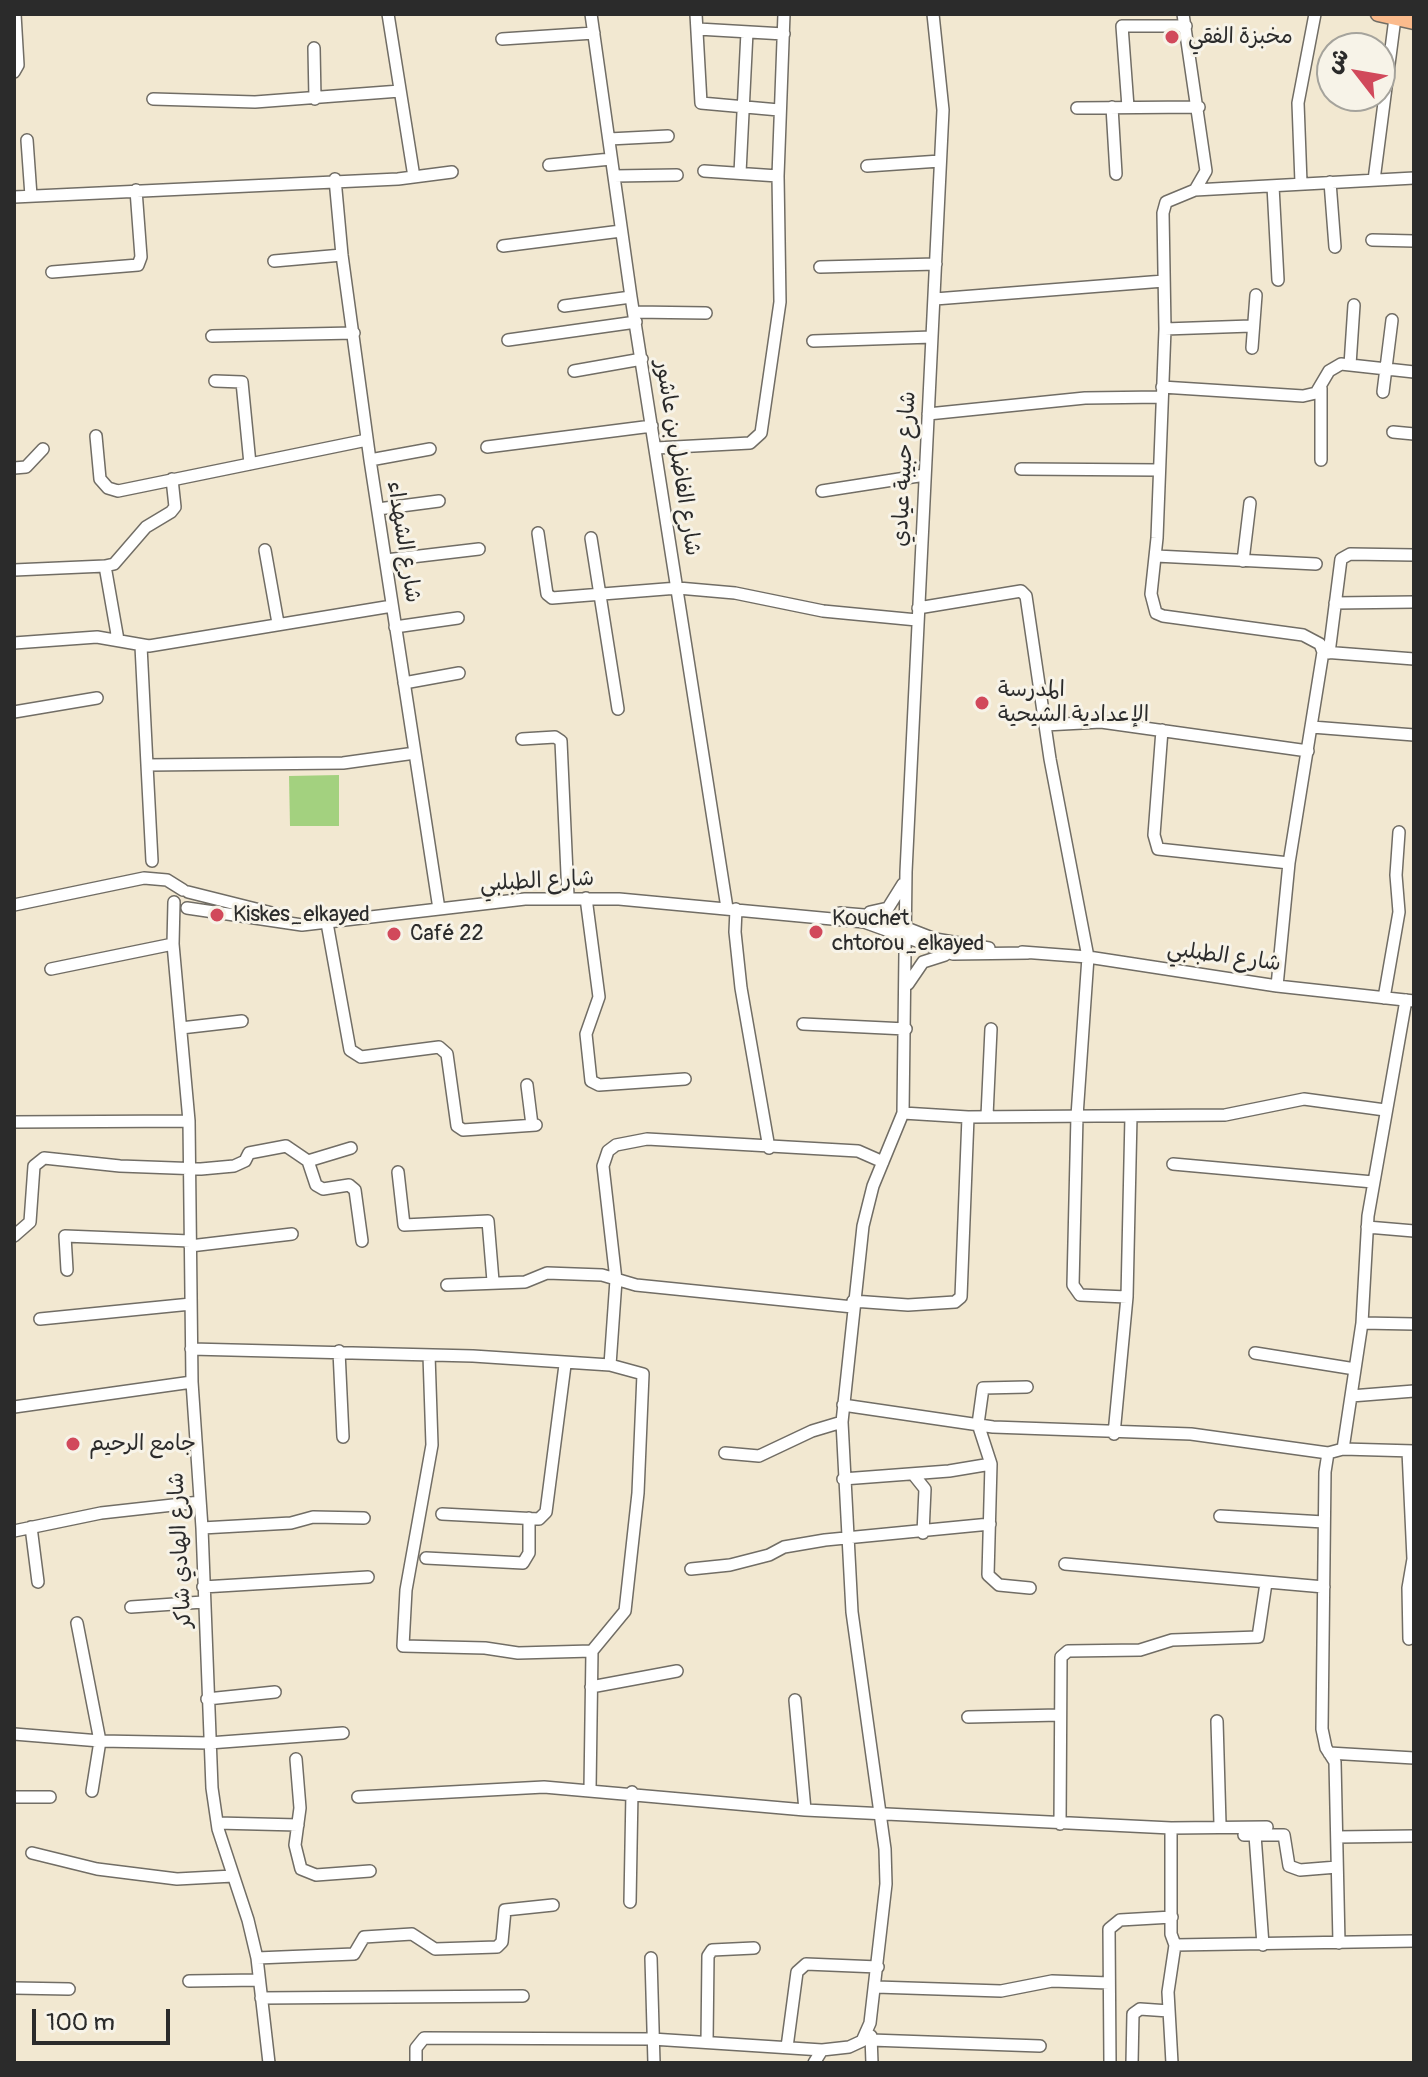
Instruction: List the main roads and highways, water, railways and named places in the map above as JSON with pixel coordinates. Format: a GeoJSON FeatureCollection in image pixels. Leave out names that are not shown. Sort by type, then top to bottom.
{"type":"FeatureCollection","features":[{"type":"Feature","properties":{"kind":"main road"},"geometry":{"type":"LineString","coordinates":[[1378,14],[1414,22]]}},
{"type":"Feature","properties":{"kind":"place","name":"مخبزة الفقي"},"geometry":{"type":"Point","coordinates":[1172,37]}},
{"type":"Feature","properties":{"kind":"place","name":"المدرسة الإعدادية الشيحية"},"geometry":{"type":"Point","coordinates":[982,703]}},
{"type":"Feature","properties":{"kind":"place","name":"Kiskes_elkayed"},"geometry":{"type":"Point","coordinates":[217,915]}},
{"type":"Feature","properties":{"kind":"place","name":"Kouchet chtorou_elkayed"},"geometry":{"type":"Point","coordinates":[816,932]}},
{"type":"Feature","properties":{"kind":"place","name":"Café 22"},"geometry":{"type":"Point","coordinates":[394,934]}},
{"type":"Feature","properties":{"kind":"place","name":"جامع الرحيم"},"geometry":{"type":"Point","coordinates":[73,1444]}}]}
